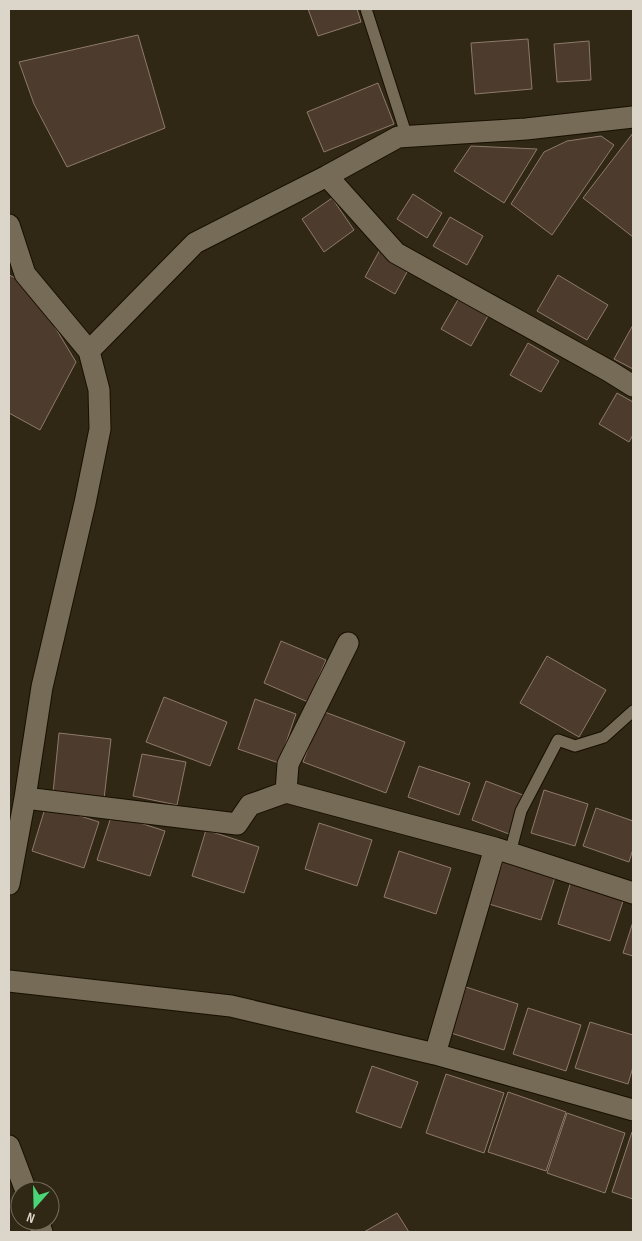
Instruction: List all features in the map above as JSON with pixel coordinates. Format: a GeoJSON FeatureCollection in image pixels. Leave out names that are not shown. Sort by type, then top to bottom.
{"type":"FeatureCollection","features":[{"type":"Feature","properties":{"kind":"street"},"geometry":{"type":"LineString","coordinates":[[89,351],[195,243],[327,176],[398,137],[526,129],[633,117]]}},
{"type":"Feature","properties":{"kind":"street"},"geometry":{"type":"LineString","coordinates":[[327,176],[396,252],[633,386]]}},
{"type":"Feature","properties":{"kind":"street"},"geometry":{"type":"LineString","coordinates":[[9,224],[25,274],[89,351],[99,390],[100,429],[85,503],[42,687],[25,798],[9,884]]}},
{"type":"Feature","properties":{"kind":"street"},"geometry":{"type":"LineString","coordinates":[[286,792],[288,764],[348,643]]}},
{"type":"Feature","properties":{"kind":"street"},"geometry":{"type":"LineString","coordinates":[[25,798],[237,824],[250,805],[286,792],[502,851],[633,893]]}},
{"type":"Feature","properties":{"kind":"street"},"geometry":{"type":"LineString","coordinates":[[435,1054],[502,851]]}},
{"type":"Feature","properties":{"kind":"street"},"geometry":{"type":"LineString","coordinates":[[9,981],[231,1006],[435,1054],[633,1110]]}},
{"type":"Feature","properties":{"kind":"street"},"geometry":{"type":"LineString","coordinates":[[9,1146],[22,1181]]}},
{"type":"Feature","properties":{"kind":"lane"},"geometry":{"type":"LineString","coordinates":[[366,9],[407,137]]}},
{"type":"Feature","properties":{"kind":"lane"},"geometry":{"type":"LineString","coordinates":[[502,851],[558,740],[575,746],[604,737],[633,711]]}},
{"type":"Feature","properties":{"kind":"building"},"geometry":{"type":"Polygon","coordinates":[[[308,9],[357,9],[361,22],[318,36],[308,9]]]}},
{"type":"Feature","properties":{"kind":"building"},"geometry":{"type":"Polygon","coordinates":[[[138,35],[165,128],[67,167],[34,104],[19,62],[138,35]]]}},
{"type":"Feature","properties":{"kind":"building"},"geometry":{"type":"Polygon","coordinates":[[[528,39],[532,89],[475,94],[471,43],[528,39]]]}},
{"type":"Feature","properties":{"kind":"building"},"geometry":{"type":"Polygon","coordinates":[[[589,41],[591,80],[557,82],[554,44],[589,41]]]}},
{"type":"Feature","properties":{"kind":"building"},"geometry":{"type":"Polygon","coordinates":[[[378,83],[394,124],[324,152],[307,112],[378,83]]]}},
{"type":"Feature","properties":{"kind":"building"},"geometry":{"type":"Polygon","coordinates":[[[633,133],[633,237],[583,198],[633,133]]]}},
{"type":"Feature","properties":{"kind":"building"},"geometry":{"type":"Polygon","coordinates":[[[601,136],[614,145],[552,235],[511,204],[544,152],[567,141],[601,136]]]}},
{"type":"Feature","properties":{"kind":"building"},"geometry":{"type":"Polygon","coordinates":[[[471,146],[537,149],[504,203],[454,171],[471,146]]]}},
{"type":"Feature","properties":{"kind":"building"},"geometry":{"type":"Polygon","coordinates":[[[413,194],[442,213],[427,238],[397,219],[413,194]]]}},
{"type":"Feature","properties":{"kind":"building"},"geometry":{"type":"Polygon","coordinates":[[[332,198],[354,230],[324,252],[302,219],[332,198]]]}},
{"type":"Feature","properties":{"kind":"building"},"geometry":{"type":"Polygon","coordinates":[[[450,217],[483,236],[467,265],[433,246],[450,217]]]}},
{"type":"Feature","properties":{"kind":"building"},"geometry":{"type":"Polygon","coordinates":[[[382,246],[412,263],[395,294],[365,277],[382,246]]]}},
{"type":"Feature","properties":{"kind":"building"},"geometry":{"type":"Polygon","coordinates":[[[9,275],[29,284],[76,362],[40,430],[9,413],[9,275]]]}},
{"type":"Feature","properties":{"kind":"building"},"geometry":{"type":"Polygon","coordinates":[[[558,275],[608,305],[587,340],[537,311],[558,275]]]}},
{"type":"Feature","properties":{"kind":"building"},"geometry":{"type":"Polygon","coordinates":[[[459,298],[489,314],[471,346],[441,329],[459,298]]]}},
{"type":"Feature","properties":{"kind":"building"},"geometry":{"type":"Polygon","coordinates":[[[633,325],[633,369],[614,359],[633,325]]]}},
{"type":"Feature","properties":{"kind":"building"},"geometry":{"type":"Polygon","coordinates":[[[528,343],[559,361],[541,392],[510,375],[528,343]]]}},
{"type":"Feature","properties":{"kind":"building"},"geometry":{"type":"Polygon","coordinates":[[[617,393],[633,402],[633,435],[629,442],[599,424],[617,393]]]}},
{"type":"Feature","properties":{"kind":"building"},"geometry":{"type":"Polygon","coordinates":[[[281,641],[326,660],[308,702],[264,683],[281,641]]]}},
{"type":"Feature","properties":{"kind":"building"},"geometry":{"type":"Polygon","coordinates":[[[547,656],[606,690],[579,737],[520,703],[547,656]]]}},
{"type":"Feature","properties":{"kind":"building"},"geometry":{"type":"Polygon","coordinates":[[[164,697],[227,722],[210,766],[146,742],[164,697]]]}},
{"type":"Feature","properties":{"kind":"building"},"geometry":{"type":"Polygon","coordinates":[[[255,699],[296,714],[279,763],[238,749],[255,699]]]}},
{"type":"Feature","properties":{"kind":"building"},"geometry":{"type":"Polygon","coordinates":[[[322,711],[405,742],[386,793],[303,762],[322,711]]]}},
{"type":"Feature","properties":{"kind":"building"},"geometry":{"type":"Polygon","coordinates":[[[59,733],[111,739],[104,799],[53,793],[59,733]]]}},
{"type":"Feature","properties":{"kind":"building"},"geometry":{"type":"Polygon","coordinates":[[[142,754],[186,762],[177,805],[133,796],[142,754]]]}},
{"type":"Feature","properties":{"kind":"building"},"geometry":{"type":"Polygon","coordinates":[[[419,766],[470,783],[459,815],[408,797],[419,766]]]}},
{"type":"Feature","properties":{"kind":"building"},"geometry":{"type":"Polygon","coordinates":[[[486,781],[523,795],[509,834],[472,820],[486,781]]]}},
{"type":"Feature","properties":{"kind":"building"},"geometry":{"type":"Polygon","coordinates":[[[544,790],[588,804],[575,846],[531,833],[544,790]]]}},
{"type":"Feature","properties":{"kind":"building"},"geometry":{"type":"Polygon","coordinates":[[[46,805],[99,822],[84,868],[32,851],[46,805]]]}},
{"type":"Feature","properties":{"kind":"building"},"geometry":{"type":"Polygon","coordinates":[[[596,808],[633,821],[633,849],[629,862],[583,846],[596,808]]]}},
{"type":"Feature","properties":{"kind":"building"},"geometry":{"type":"Polygon","coordinates":[[[112,814],[165,831],[150,876],[97,860],[112,814]]]}},
{"type":"Feature","properties":{"kind":"building"},"geometry":{"type":"Polygon","coordinates":[[[319,823],[372,840],[357,886],[305,869],[319,823]]]}},
{"type":"Feature","properties":{"kind":"building"},"geometry":{"type":"Polygon","coordinates":[[[206,830],[259,847],[244,893],[192,876],[206,830]]]}},
{"type":"Feature","properties":{"kind":"building"},"geometry":{"type":"Polygon","coordinates":[[[399,851],[451,868],[436,914],[384,897],[399,851]]]}},
{"type":"Feature","properties":{"kind":"building"},"geometry":{"type":"Polygon","coordinates":[[[504,857],[556,874],[541,920],[489,904],[504,857]]]}},
{"type":"Feature","properties":{"kind":"building"},"geometry":{"type":"Polygon","coordinates":[[[572,878],[625,895],[610,941],[558,924],[572,878]]]}},
{"type":"Feature","properties":{"kind":"building"},"geometry":{"type":"Polygon","coordinates":[[[633,922],[633,956],[623,953],[633,922]]]}},
{"type":"Feature","properties":{"kind":"building"},"geometry":{"type":"Polygon","coordinates":[[[466,987],[518,1004],[504,1050],[451,1033],[466,987]]]}},
{"type":"Feature","properties":{"kind":"building"},"geometry":{"type":"Polygon","coordinates":[[[528,1008],[581,1025],[566,1071],[513,1054],[528,1008]]]}},
{"type":"Feature","properties":{"kind":"building"},"geometry":{"type":"Polygon","coordinates":[[[590,1022],[633,1035],[633,1067],[628,1084],[575,1068],[590,1022]]]}},
{"type":"Feature","properties":{"kind":"building"},"geometry":{"type":"Polygon","coordinates":[[[372,1066],[418,1082],[401,1128],[356,1112],[372,1066]]]}},
{"type":"Feature","properties":{"kind":"building"},"geometry":{"type":"Polygon","coordinates":[[[446,1074],[504,1093],[484,1153],[426,1133],[446,1074]]]}},
{"type":"Feature","properties":{"kind":"building"},"geometry":{"type":"Polygon","coordinates":[[[508,1092],[566,1112],[546,1171],[488,1152],[508,1092]]]}},
{"type":"Feature","properties":{"kind":"building"},"geometry":{"type":"Polygon","coordinates":[[[567,1113],[625,1133],[605,1193],[547,1173],[567,1113]]]}},
{"type":"Feature","properties":{"kind":"building"},"geometry":{"type":"Polygon","coordinates":[[[633,1132],[633,1199],[612,1192],[633,1132]]]}},
{"type":"Feature","properties":{"kind":"building"},"geometry":{"type":"Polygon","coordinates":[[[397,1213],[409,1232],[364,1232],[397,1213]]]}}]}
